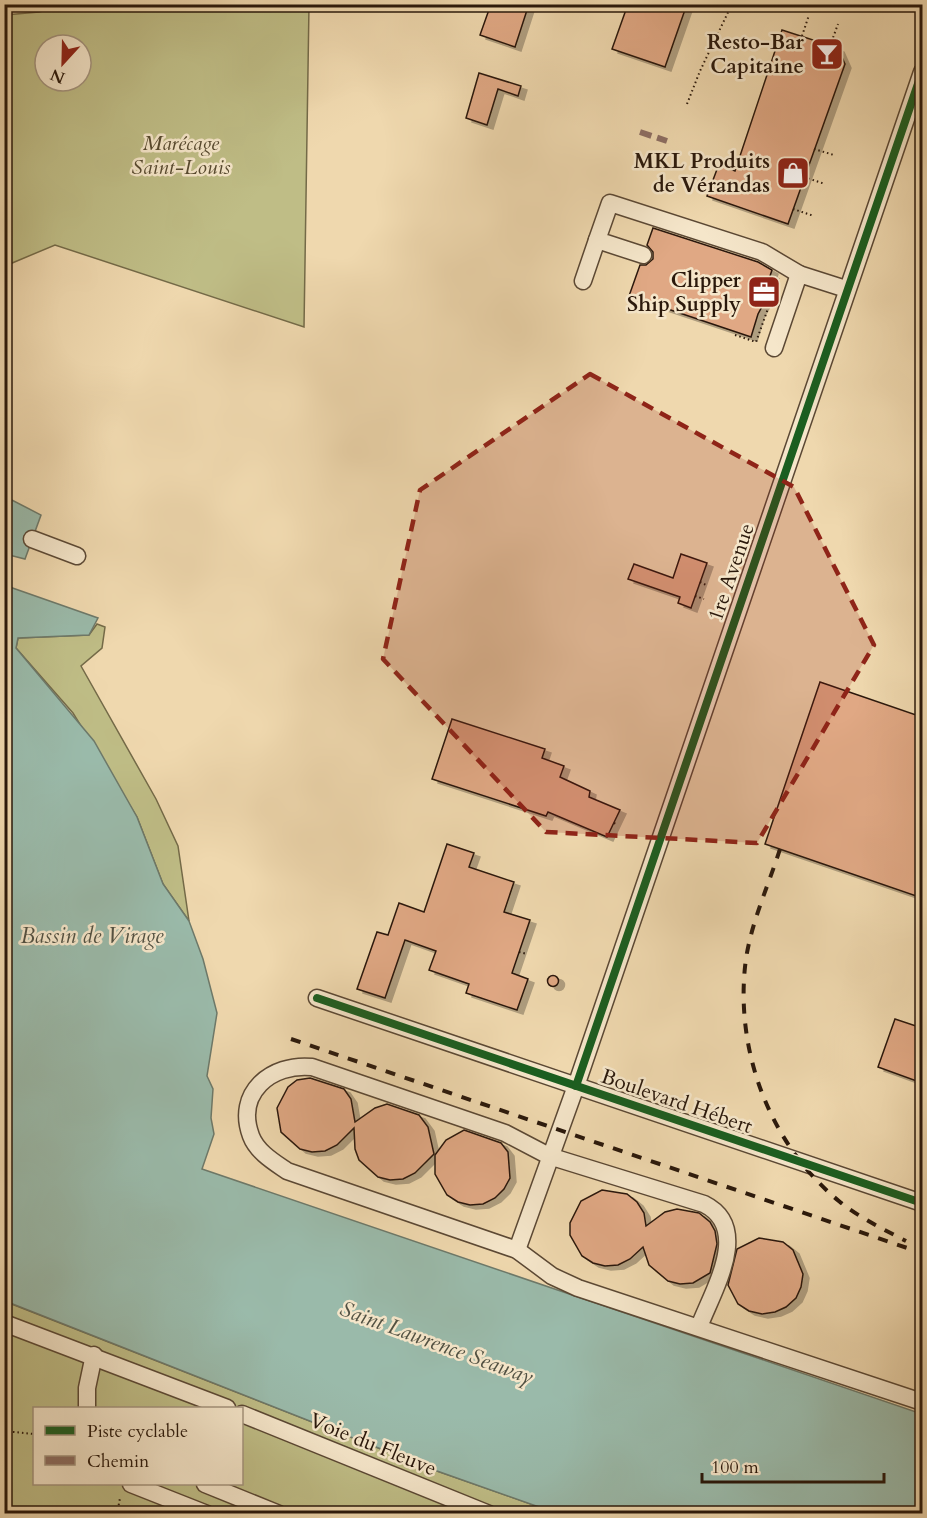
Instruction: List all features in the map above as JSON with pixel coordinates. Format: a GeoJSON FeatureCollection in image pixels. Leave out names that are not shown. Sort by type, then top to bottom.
{"type":"FeatureCollection","features":[{"type":"Feature","properties":{"kind":"street","name":"1re Avenue"},"geometry":{"type":"LineString","coordinates":[[517,1250],[576,1086],[846,289],[922,72]]}},
{"type":"Feature","properties":{"kind":"street"},"geometry":{"type":"LineString","coordinates":[[583,281],[610,202],[762,252],[794,278],[846,289]]}},
{"type":"Feature","properties":{"kind":"street"},"geometry":{"type":"LineString","coordinates":[[597,240],[643,255]]}},
{"type":"Feature","properties":{"kind":"street"},"geometry":{"type":"LineString","coordinates":[[774,348],[794,278]]}},
{"type":"Feature","properties":{"kind":"street"},"geometry":{"type":"LineString","coordinates":[[32,539],[77,556]]}},
{"type":"Feature","properties":{"kind":"street","name":"Boulevard Hébert"},"geometry":{"type":"LineString","coordinates":[[317,998],[922,1203]]}},
{"type":"Feature","properties":{"kind":"street"},"geometry":{"type":"LineString","coordinates":[[699,1327],[726,1257],[728,1234],[718,1210],[704,1203],[549,1156],[505,1133],[312,1067],[294,1065],[279,1069],[265,1078],[249,1103],[247,1118],[251,1137],[264,1155],[287,1171],[517,1250],[552,1276],[578,1288],[922,1402]]}},
{"type":"Feature","properties":{"kind":"street"},"geometry":{"type":"LineString","coordinates":[[4,1323],[94,1355],[224,1407]]}},
{"type":"Feature","properties":{"kind":"street"},"geometry":{"type":"LineString","coordinates":[[87,1407],[87,1388],[94,1355]]}},
{"type":"Feature","properties":{"kind":"street","name":"Voie du Fleuve"},"geometry":{"type":"LineString","coordinates":[[243,1414],[489,1514]]}},
{"type":"Feature","properties":{"kind":"street"},"geometry":{"type":"LineString","coordinates":[[134,1485],[207,1514]]}},
{"type":"Feature","properties":{"kind":"street"},"geometry":{"type":"LineString","coordinates":[[207,1485],[279,1514]]}},
{"type":"Feature","properties":{"kind":"path"},"geometry":{"type":"LineString","coordinates":[[687,104],[732,4]]}},
{"type":"Feature","properties":{"kind":"path"},"geometry":{"type":"LineString","coordinates":[[802,36],[809,15]]}},
{"type":"Feature","properties":{"kind":"path"},"geometry":{"type":"LineString","coordinates":[[830,46],[837,24]]}},
{"type":"Feature","properties":{"kind":"path"},"geometry":{"type":"LineString","coordinates":[[814,149],[834,155]]}},
{"type":"Feature","properties":{"kind":"path"},"geometry":{"type":"LineString","coordinates":[[804,177],[825,184]]}},
{"type":"Feature","properties":{"kind":"path"},"geometry":{"type":"LineString","coordinates":[[793,209],[814,216]]}},
{"type":"Feature","properties":{"kind":"path"},"geometry":{"type":"LineString","coordinates":[[735,335],[756,342],[778,278],[794,278]]}},
{"type":"Feature","properties":{"kind":"path"},"geometry":{"type":"LineString","coordinates":[[700,582],[708,585]]}},
{"type":"Feature","properties":{"kind":"path"},"geometry":{"type":"LineString","coordinates":[[695,596],[704,599]]}},
{"type":"Feature","properties":{"kind":"path"},"geometry":{"type":"LineString","coordinates":[[519,952],[526,954]]}},
{"type":"Feature","properties":{"kind":"path"},"geometry":{"type":"LineString","coordinates":[[917,959],[922,960]]}},
{"type":"Feature","properties":{"kind":"path"},"geometry":{"type":"LineString","coordinates":[[4,1431],[33,1434]]}},
{"type":"Feature","properties":{"kind":"path"},"geometry":{"type":"LineString","coordinates":[[117,1514],[120,1498]]}},
{"type":"Feature","properties":{"kind":"highlighted area"},"geometry":{"type":"Polygon","coordinates":[[[590,374],[794,487],[874,645],[757,843],[546,832],[383,659],[420,490],[590,374]]]}},
{"type":"Feature","properties":{"kind":"green space","name":"Marécage Saint-Louis"},"geometry":{"type":"Polygon","coordinates":[[[66,5],[309,5],[304,327],[55,245],[5,266],[5,15],[39,12],[66,5]]]}},
{"type":"Feature","properties":{"kind":"green space"},"geometry":{"type":"Polygon","coordinates":[[[97,624],[105,627],[102,648],[81,666],[156,799],[178,846],[189,921],[163,884],[137,817],[73,713],[16,648],[18,638],[89,635],[97,624]]]}},
{"type":"Feature","properties":{"kind":"green space"},"geometry":{"type":"Polygon","coordinates":[[[4,1301],[437,1471],[556,1513],[5,1513],[4,1301]]]}},
{"type":"Feature","properties":{"kind":"water"},"geometry":{"type":"Polygon","coordinates":[[[4,496],[41,515],[25,559],[5,554],[4,496]]]}},
{"type":"Feature","properties":{"kind":"water"},"geometry":{"type":"Polygon","coordinates":[[[4,585],[98,618],[89,635],[18,638],[16,648],[94,741],[137,817],[163,884],[189,921],[203,959],[217,1013],[207,1076],[213,1089],[211,1118],[214,1134],[202,1169],[922,1414],[922,1513],[556,1513],[437,1471],[5,1301],[4,585]]]}},
{"type":"Feature","properties":{"kind":"building"},"geometry":{"type":"Polygon","coordinates":[[[491,4],[529,4],[515,47],[480,35],[491,4]]]}},
{"type":"Feature","properties":{"kind":"building"},"geometry":{"type":"Polygon","coordinates":[[[628,4],[687,4],[665,67],[612,49],[628,4]]]}},
{"type":"Feature","properties":{"kind":"building"},"geometry":{"type":"Polygon","coordinates":[[[782,30],[838,48],[845,64],[788,224],[707,196],[719,164],[735,171],[782,30]]]}},
{"type":"Feature","properties":{"kind":"building"},"geometry":{"type":"Polygon","coordinates":[[[479,73],[521,86],[518,96],[498,89],[487,125],[466,118],[479,73]]]}},
{"type":"Feature","properties":{"kind":"building"},"geometry":{"type":"Polygon","coordinates":[[[653,228],[758,262],[772,270],[766,288],[771,290],[758,314],[751,337],[629,296],[640,265],[646,265],[653,259],[653,252],[647,245],[653,228]]]}},
{"type":"Feature","properties":{"kind":"building"},"geometry":{"type":"Polygon","coordinates":[[[681,554],[707,563],[691,608],[678,603],[680,597],[628,579],[634,564],[673,578],[681,554]]]}},
{"type":"Feature","properties":{"kind":"building"},"geometry":{"type":"Polygon","coordinates":[[[820,682],[922,717],[922,898],[765,844],[820,682]]]}},
{"type":"Feature","properties":{"kind":"building"},"geometry":{"type":"Polygon","coordinates":[[[452,719],[545,749],[542,758],[564,766],[560,777],[590,791],[589,797],[620,810],[607,837],[548,812],[546,816],[432,779],[452,719]]]}},
{"type":"Feature","properties":{"kind":"building"},"geometry":{"type":"Polygon","coordinates":[[[447,844],[474,853],[469,867],[514,882],[504,912],[530,920],[512,973],[528,979],[517,1010],[466,993],[469,984],[429,970],[436,951],[405,940],[385,998],[357,989],[377,932],[388,935],[399,903],[424,912],[447,844]]]}},
{"type":"Feature","properties":{"kind":"building"},"geometry":{"type":"Polygon","coordinates":[[[553,975],[559,981],[553,987],[547,981],[553,975]]]}},
{"type":"Feature","properties":{"kind":"building"},"geometry":{"type":"Polygon","coordinates":[[[895,1019],[922,1028],[922,1083],[878,1067],[895,1019]]]}},
{"type":"Feature","properties":{"kind":"building"},"geometry":{"type":"Polygon","coordinates":[[[310,1078],[344,1089],[351,1099],[355,1122],[375,1108],[387,1104],[419,1115],[428,1127],[434,1154],[415,1173],[403,1179],[390,1180],[378,1177],[359,1160],[355,1149],[354,1128],[337,1145],[325,1151],[312,1152],[300,1149],[281,1132],[277,1108],[288,1087],[297,1080],[310,1078]]]}},
{"type":"Feature","properties":{"kind":"building"},"geometry":{"type":"Polygon","coordinates":[[[464,1130],[501,1143],[508,1152],[510,1178],[495,1198],[483,1204],[470,1205],[458,1202],[447,1195],[435,1174],[435,1155],[446,1140],[464,1130]]]}},
{"type":"Feature","properties":{"kind":"building"},"geometry":{"type":"Polygon","coordinates":[[[602,1190],[627,1194],[637,1202],[644,1213],[646,1226],[665,1212],[677,1209],[699,1213],[710,1222],[715,1231],[717,1244],[710,1273],[693,1283],[680,1284],[668,1281],[649,1265],[643,1247],[630,1259],[618,1265],[605,1266],[593,1263],[582,1256],[570,1235],[570,1223],[581,1201],[602,1190]]]}},
{"type":"Feature","properties":{"kind":"building"},"geometry":{"type":"Polygon","coordinates":[[[759,1238],[783,1242],[793,1250],[803,1274],[796,1298],[786,1307],[762,1314],[749,1311],[738,1304],[728,1285],[737,1249],[759,1238]]]}},
{"type":"Feature","properties":{"kind":"waterway"},"geometry":{"type":"LineString","coordinates":[[4,10],[57,4]]}},
{"type":"Feature","properties":{"kind":"railway"},"geometry":{"type":"LineString","coordinates":[[780,849],[755,922],[745,967],[746,1033],[753,1065],[763,1096],[777,1126],[795,1154],[816,1179],[848,1208],[906,1241]]}},
{"type":"Feature","properties":{"kind":"railway"},"geometry":{"type":"LineString","coordinates":[[291,1039],[922,1253]]}},
{"type":"Feature","properties":{"kind":"marked path"},"geometry":{"type":"LineString","coordinates":[[640,132],[667,141]]}},
{"type":"Feature","properties":{"kind":"cycle path"},"geometry":{"type":"LineString","coordinates":[[576,1086],[922,72]]}},
{"type":"Feature","properties":{"kind":"cycle path"},"geometry":{"type":"LineString","coordinates":[[317,998],[922,1203]]}},
{"type":"Feature","properties":{"kind":"place","name":"Resto-Bar Capitaine"},"geometry":{"type":"Point","coordinates":[827,54]}},
{"type":"Feature","properties":{"kind":"place","name":"MKL Produits de Vérandas"},"geometry":{"type":"Point","coordinates":[793,173]}},
{"type":"Feature","properties":{"kind":"place","name":"Clipper Ship Supply"},"geometry":{"type":"Point","coordinates":[764,292]}},
{"type":"Feature","properties":{"kind":"water label","name":"Bassin de Virage"},"geometry":{"type":"Point","coordinates":[92,935]}},
{"type":"Feature","properties":{"kind":"water label","name":"Saint Lawrence Seaway"},"geometry":{"type":"Point","coordinates":[437,1342]}}]}
